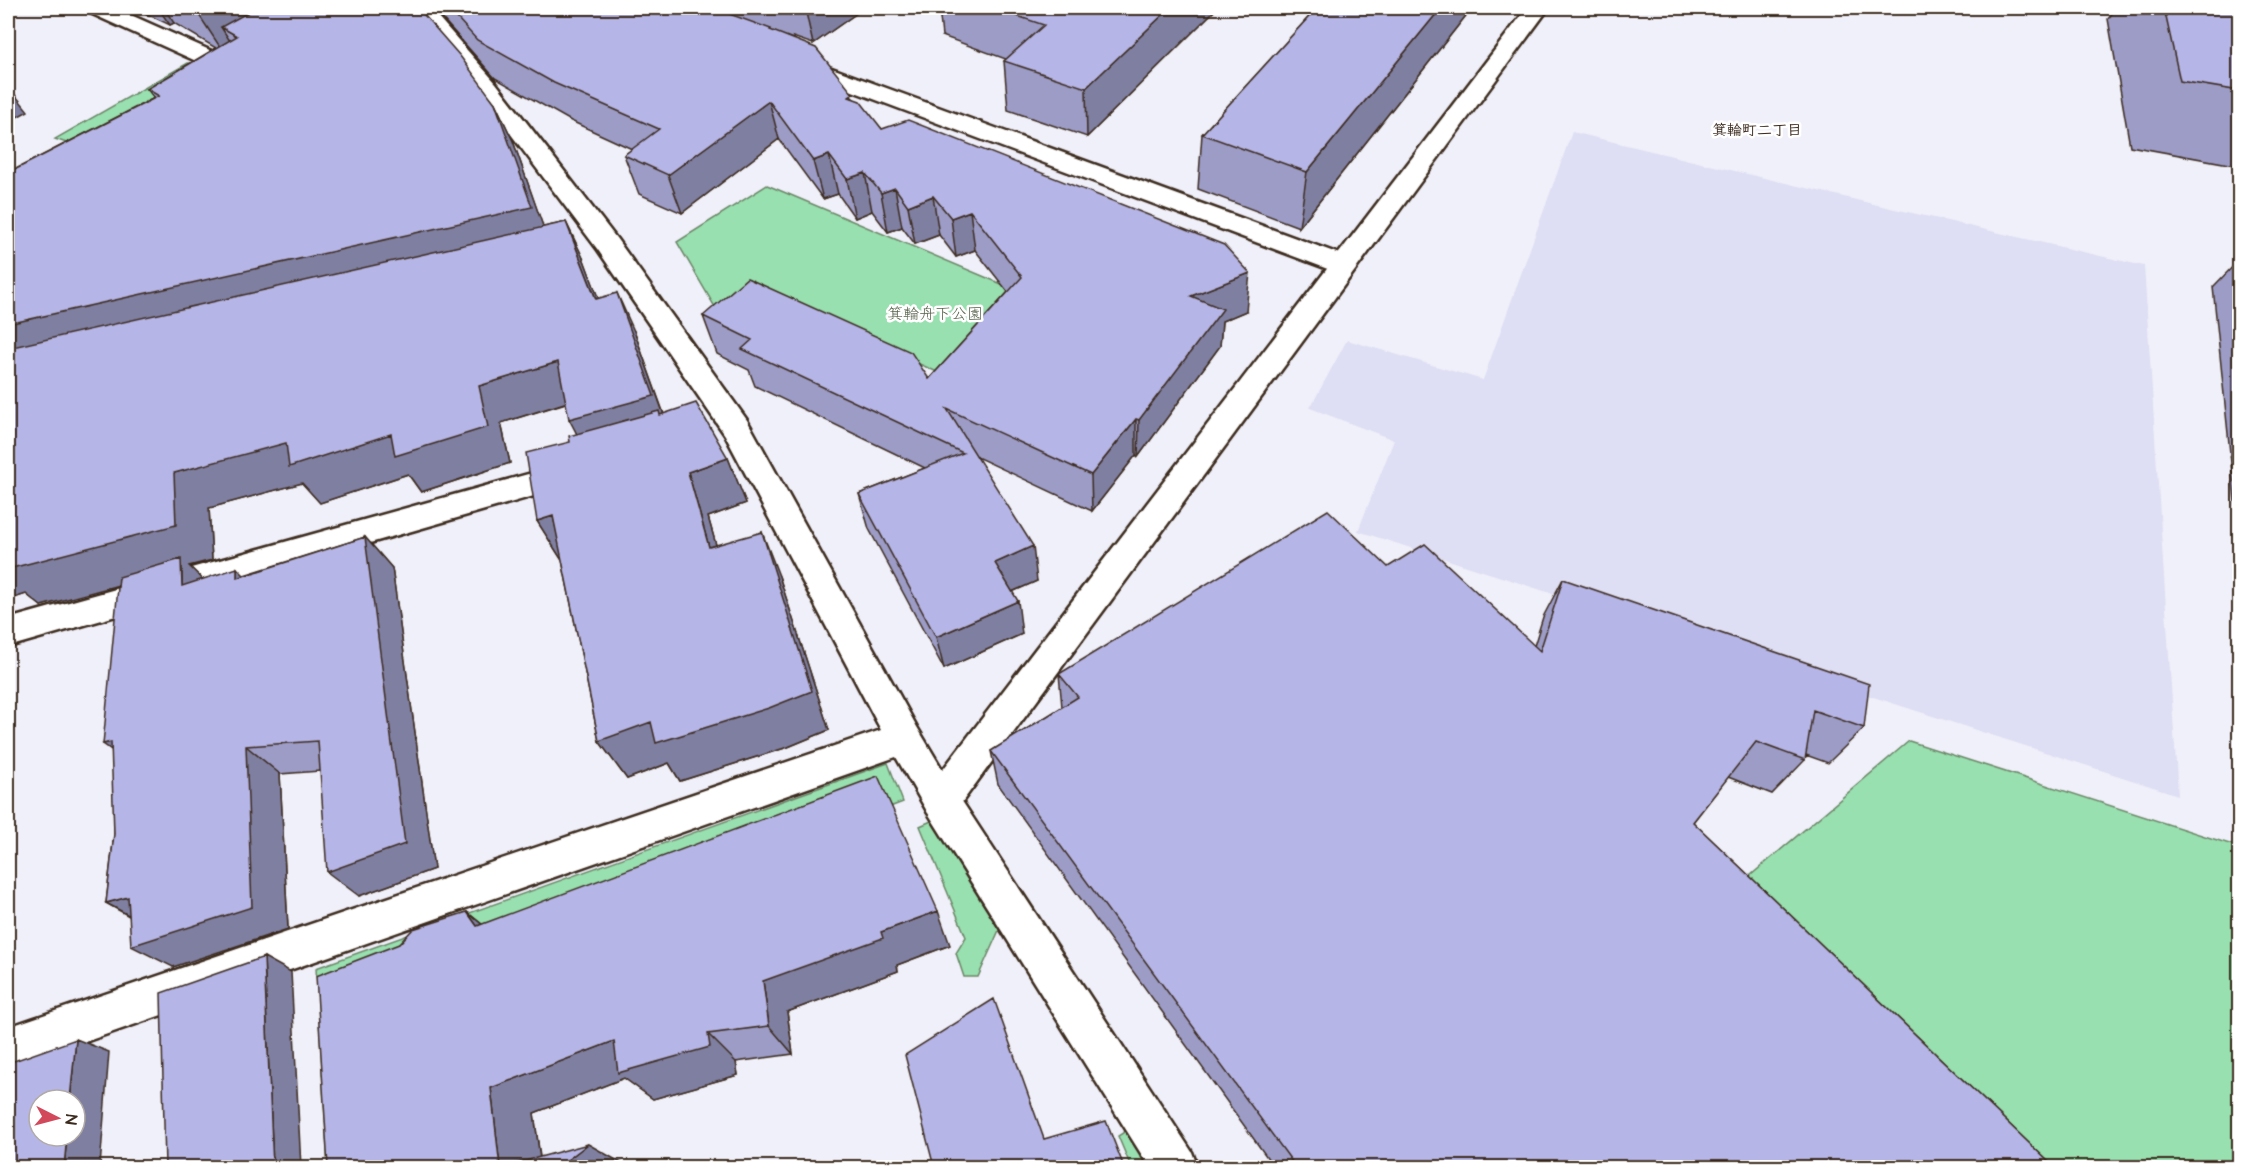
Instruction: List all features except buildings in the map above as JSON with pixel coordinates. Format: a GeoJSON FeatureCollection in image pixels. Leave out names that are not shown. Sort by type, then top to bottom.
{"type":"FeatureCollection","features":[{"type":"Feature","properties":{"kind":"street"},"geometry":{"type":"LineString","coordinates":[[98,8],[224,66]]}},
{"type":"Feature","properties":{"kind":"street"},"geometry":{"type":"LineString","coordinates":[[417,8],[488,88],[595,246],[736,428],[904,738],[941,801],[1176,1167]]}},
{"type":"Feature","properties":{"kind":"street"},"geometry":{"type":"LineString","coordinates":[[941,801],[1538,8]]}},
{"type":"Feature","properties":{"kind":"street"},"geometry":{"type":"LineString","coordinates":[[773,53],[1343,265]]}},
{"type":"Feature","properties":{"kind":"street"},"geometry":{"type":"LineString","coordinates":[[702,438],[736,428]]}},
{"type":"Feature","properties":{"kind":"street"},"geometry":{"type":"LineString","coordinates":[[8,633],[599,467]]}},
{"type":"Feature","properties":{"kind":"street"},"geometry":{"type":"LineString","coordinates":[[8,1048],[904,738]]}},
{"type":"Feature","properties":{"kind":"shaded area"},"geometry":{"type":"Polygon","coordinates":[[[1572,132],[2144,266],[2178,795],[1358,531],[1394,440],[1310,408],[1347,340],[1483,380],[1572,132]]]}},
{"type":"Feature","properties":{"kind":"green space"},"geometry":{"type":"Polygon","coordinates":[[[188,63],[199,64],[194,75],[75,146],[55,139],[188,63]]]}},
{"type":"Feature","properties":{"kind":"green space","name":"箕輪舟下公園"},"geometry":{"type":"Polygon","coordinates":[[[767,185],[1030,296],[953,379],[769,297],[726,326],[677,242],[767,185]]]}},
{"type":"Feature","properties":{"kind":"green space"},"geometry":{"type":"Polygon","coordinates":[[[1909,741],[2239,847],[2239,1167],[2052,1167],[1744,881],[1909,741]]]}},
{"type":"Feature","properties":{"kind":"green space"},"geometry":{"type":"Polygon","coordinates":[[[888,763],[903,802],[525,946],[363,1167],[328,1167],[316,968],[888,763]]]}},
{"type":"Feature","properties":{"kind":"green space"},"geometry":{"type":"Polygon","coordinates":[[[938,818],[1000,928],[978,977],[964,977],[956,953],[966,937],[920,826],[938,818]]]}},
{"type":"Feature","properties":{"kind":"green space"},"geometry":{"type":"Polygon","coordinates":[[[1135,1125],[1160,1167],[1131,1167],[1118,1136],[1135,1125]]]}},
{"type":"Feature","properties":{"kind":"district","name":"箕輪町二丁目"},"geometry":{"type":"Point","coordinates":[1757,130]}}]}
